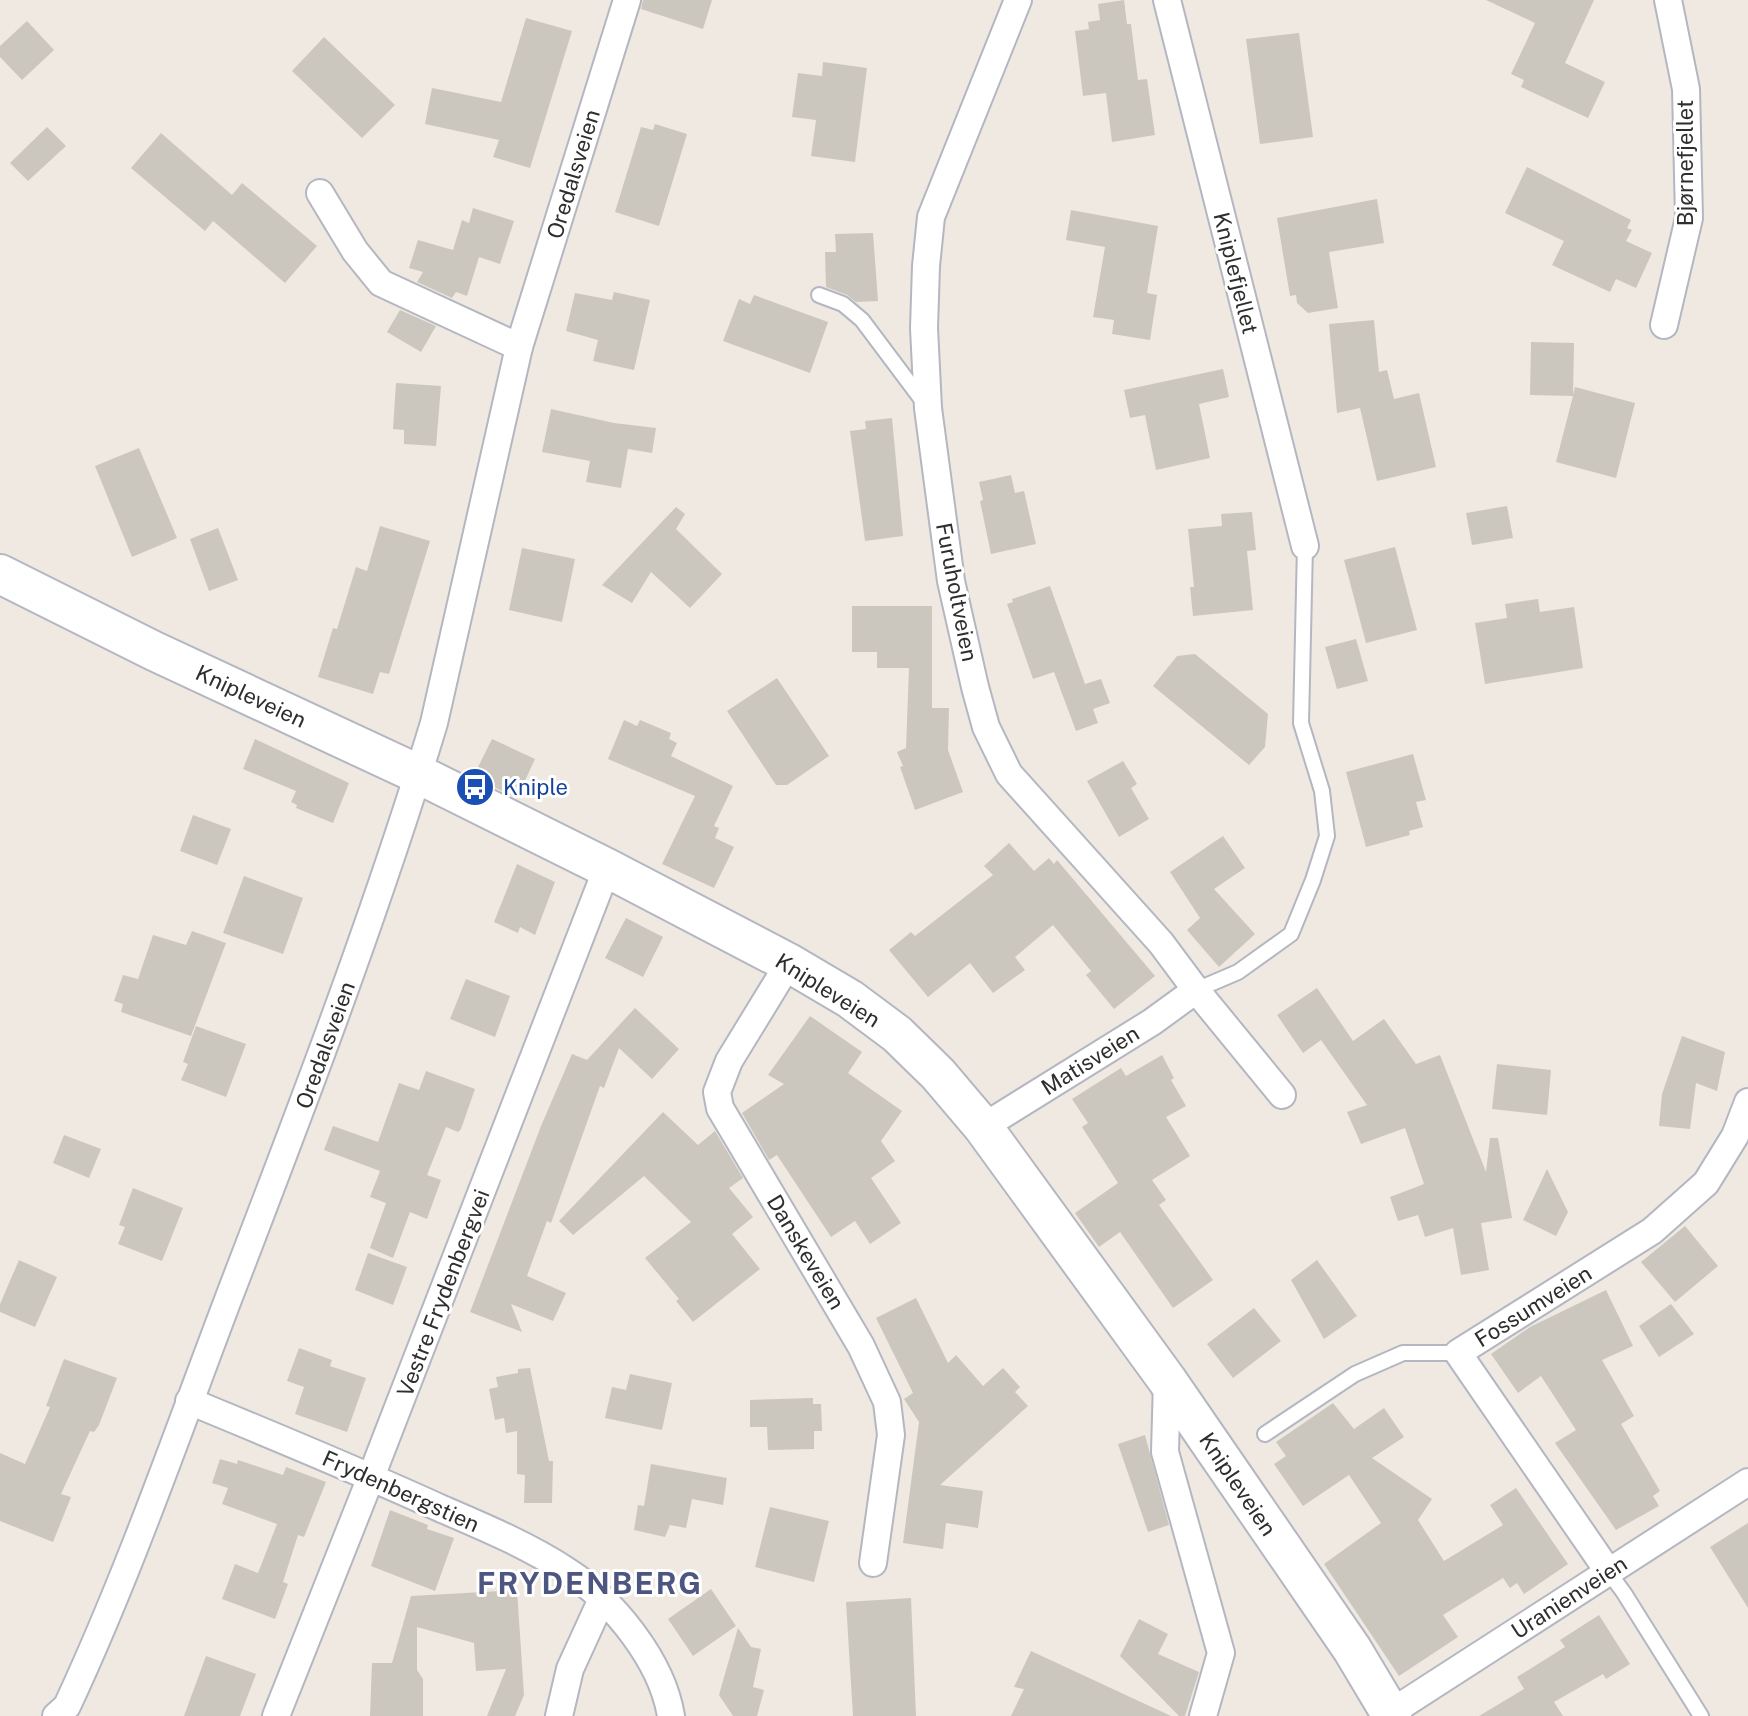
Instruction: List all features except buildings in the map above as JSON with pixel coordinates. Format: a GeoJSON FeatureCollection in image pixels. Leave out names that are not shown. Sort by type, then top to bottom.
{"type":"FeatureCollection","features":[{"type":"Feature","properties":{"kind":"street","name":"Oredalsveien"},"geometry":{"type":"LineString","coordinates":[[56,1716],[67,1706],[115,1596],[321,1060],[418,774],[434,723],[519,347],[627,0]]}},
{"type":"Feature","properties":{"kind":"street","name":"Furuholtveien"},"geometry":{"type":"LineString","coordinates":[[1018,0],[931,217],[926,266],[924,328],[928,408],[951,581],[986,727],[1009,774],[1161,943],[1282,1095]]}},
{"type":"Feature","properties":{"kind":"street","name":"Kniplefjellet"},"geometry":{"type":"LineString","coordinates":[[1167,0],[1305,546]]}},
{"type":"Feature","properties":{"kind":"street","name":"Bjørnefjellet"},"geometry":{"type":"LineString","coordinates":[[1664,325],[1689,218],[1686,89],[1668,0]]}},
{"type":"Feature","properties":{"kind":"street"},"geometry":{"type":"LineString","coordinates":[[320,193],[355,251],[381,283],[519,347]]}},
{"type":"Feature","properties":{"kind":"street","name":"Knipleveien"},"geometry":{"type":"LineString","coordinates":[[0,574],[607,868],[789,963],[850,999],[897,1034],[938,1074],[983,1127],[1167,1380],[1352,1649],[1391,1714]]}},
{"type":"Feature","properties":{"kind":"street","name":"Vestre Frydenbergvei"},"geometry":{"type":"LineString","coordinates":[[276,1716],[607,868]]}},
{"type":"Feature","properties":{"kind":"street","name":"Danskeveien"},"geometry":{"type":"LineString","coordinates":[[789,963],[729,1061],[717,1092],[720,1108],[861,1346],[887,1402],[891,1435],[873,1563]]}},
{"type":"Feature","properties":{"kind":"street","name":"Matisveien"},"geometry":{"type":"LineString","coordinates":[[983,1127],[1152,1022],[1196,990]]}},
{"type":"Feature","properties":{"kind":"street","name":"Fossumveien"},"geometry":{"type":"LineString","coordinates":[[1458,1353],[1652,1231],[1706,1183],[1735,1136],[1748,1102]]}},
{"type":"Feature","properties":{"kind":"street"},"geometry":{"type":"LineString","coordinates":[[1458,1353],[1608,1571]]}},
{"type":"Feature","properties":{"kind":"street"},"geometry":{"type":"LineString","coordinates":[[1167,1380],[1165,1452],[1221,1653],[1203,1716]]}},
{"type":"Feature","properties":{"kind":"street","name":"Frydenbergstien"},"geometry":{"type":"LineString","coordinates":[[189,1401],[479,1525],[568,1571],[602,1599],[646,1650],[668,1697],[671,1716]]}},
{"type":"Feature","properties":{"kind":"street","name":"Uranienveien"},"geometry":{"type":"LineString","coordinates":[[1391,1714],[1748,1482]]}},
{"type":"Feature","properties":{"kind":"street"},"geometry":{"type":"LineString","coordinates":[[559,1716],[570,1669],[602,1599]]}},
{"type":"Feature","properties":{"kind":"lane"},"geometry":{"type":"LineString","coordinates":[[819,295],[843,304],[862,320],[928,408]]}},
{"type":"Feature","properties":{"kind":"lane"},"geometry":{"type":"LineString","coordinates":[[1196,990],[1238,972],[1291,934],[1327,836],[1322,791],[1301,723],[1305,546]]}},
{"type":"Feature","properties":{"kind":"lane","name":"Fossumveien"},"geometry":{"type":"LineString","coordinates":[[1265,1434],[1355,1374],[1403,1353],[1458,1353]]}},
{"type":"Feature","properties":{"kind":"lane"},"geometry":{"type":"LineString","coordinates":[[1608,1571],[1701,1716]]}},
{"type":"Feature","properties":{"kind":"place","name":"Kniple"},"geometry":{"type":"Point","coordinates":[475,787]}},
{"type":"Feature","properties":{"kind":"district","name":"FRYDENBERG"},"geometry":{"type":"Point","coordinates":[590,1583]}}]}
